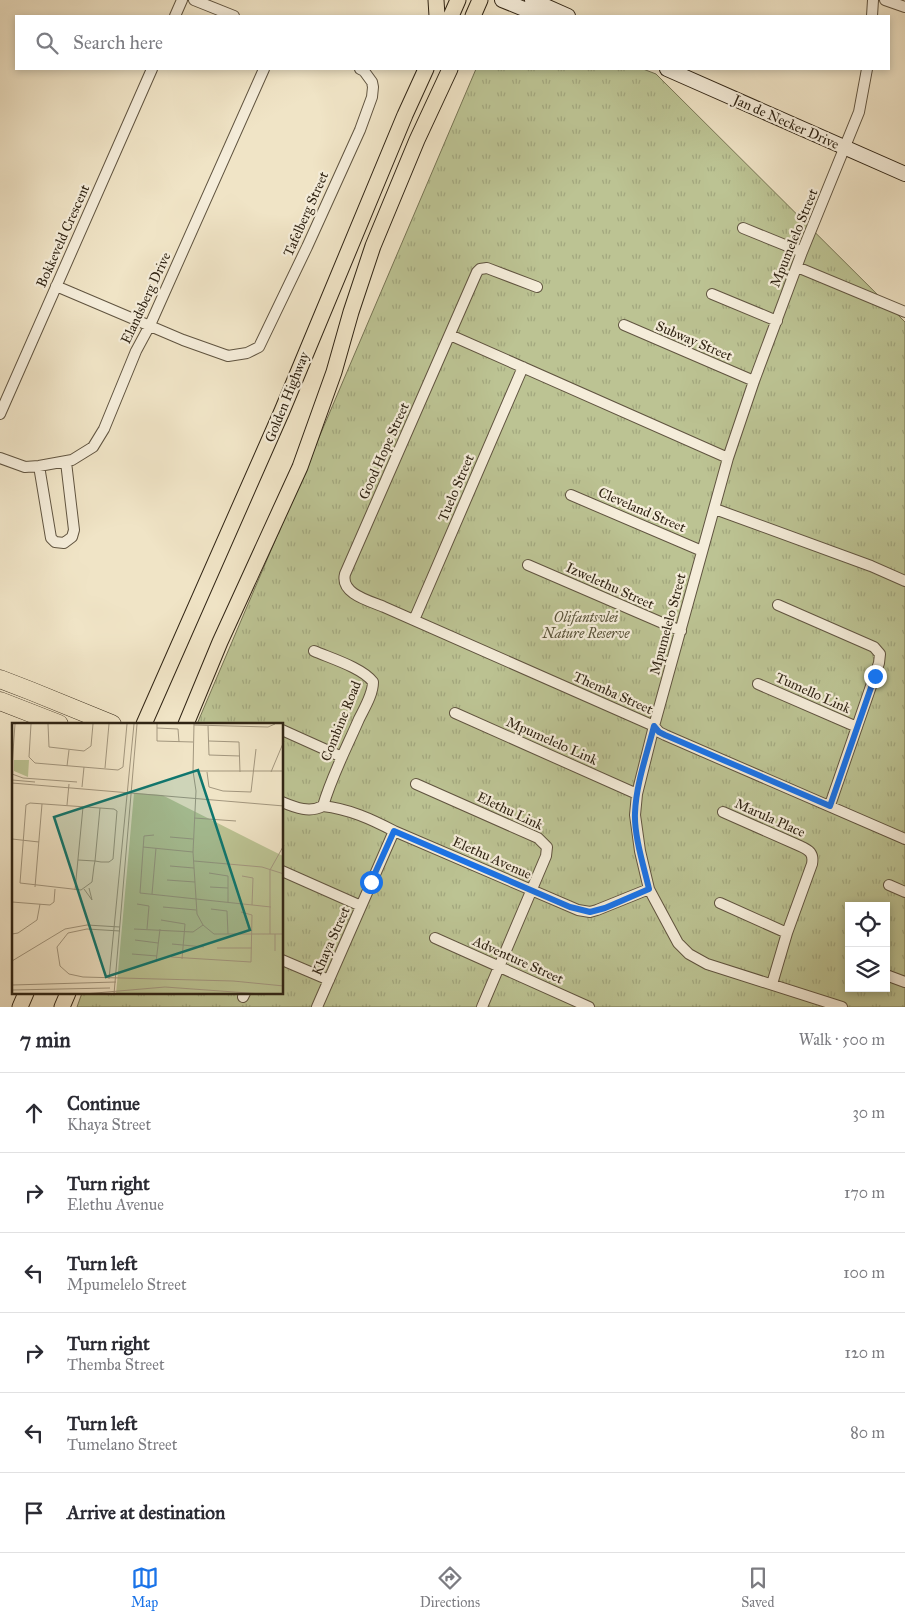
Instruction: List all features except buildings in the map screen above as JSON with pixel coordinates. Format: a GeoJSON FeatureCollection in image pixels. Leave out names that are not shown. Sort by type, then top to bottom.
{"type":"FeatureCollection","features":[{"type":"Feature","properties":{"kind":"highway"},"geometry":{"type":"LineString","coordinates":[[0,679],[110,723]]}},
{"type":"Feature","properties":{"kind":"highway"},"geometry":{"type":"LineString","coordinates":[[0,701],[56,723]]}},
{"type":"Feature","properties":{"kind":"main road"},"geometry":{"type":"LineString","coordinates":[[436,0],[437,15]]}},
{"type":"Feature","properties":{"kind":"main road"},"geometry":{"type":"LineString","coordinates":[[451,15],[458,0]]}},
{"type":"Feature","properties":{"kind":"main road"},"geometry":{"type":"LineString","coordinates":[[473,15],[480,0]]}},
{"type":"Feature","properties":{"kind":"main road"},"geometry":{"type":"LineString","coordinates":[[502,0],[539,15]]}},
{"type":"Feature","properties":{"kind":"main road"},"geometry":{"type":"LineString","coordinates":[[532,0],[566,15]]}},
{"type":"Feature","properties":{"kind":"main road","name":"Golden Highway"},"geometry":{"type":"LineString","coordinates":[[144,723],[282,411],[405,114],[426,70]]}},
{"type":"Feature","properties":{"kind":"main road"},"geometry":{"type":"LineString","coordinates":[[186,723],[220,642],[300,467],[334,372],[351,312],[373,246],[417,140],[450,70]]}},
{"type":"Feature","properties":{"kind":"main road","name":"Jan de Necker Drive"},"geometry":{"type":"LineString","coordinates":[[669,70],[905,174]]}},
{"type":"Feature","properties":{"kind":"main road"},"geometry":{"type":"LineString","coordinates":[[20,1007],[26,994]]}},
{"type":"Feature","properties":{"kind":"main road"},"geometry":{"type":"LineString","coordinates":[[62,1007],[68,994]]}},
{"type":"Feature","properties":{"kind":"street"},"geometry":{"type":"LineString","coordinates":[[175,15],[182,0]]}},
{"type":"Feature","properties":{"kind":"street"},"geometry":{"type":"LineString","coordinates":[[194,0],[232,15]]}},
{"type":"Feature","properties":{"kind":"street"},"geometry":{"type":"LineString","coordinates":[[872,15],[873,0]]}},
{"type":"Feature","properties":{"kind":"street"},"geometry":{"type":"LineString","coordinates":[[885,0],[905,7]]}},
{"type":"Feature","properties":{"kind":"street","name":"Bokkeveld Crescent"},"geometry":{"type":"LineString","coordinates":[[0,414],[152,70]]}},
{"type":"Feature","properties":{"kind":"street","name":"Elandsberg Drive"},"geometry":{"type":"LineString","coordinates":[[0,458],[25,467],[66,462],[84,454],[97,442],[136,351],[150,325],[264,70]]}},
{"type":"Feature","properties":{"kind":"street","name":"Tafelberg Street"},"geometry":{"type":"LineString","coordinates":[[150,325],[228,356],[247,353],[260,344],[307,247],[360,130],[372,98],[373,87],[369,77],[361,70]]}},
{"type":"Feature","properties":{"kind":"street","name":"Mpumelelo Street"},"geometry":{"type":"LineString","coordinates":[[842,1007],[707,964],[689,954],[678,943],[649,889],[640,852],[635,815],[637,794],[654,726],[728,458],[754,381],[802,252],[846,148],[859,112],[867,70]]}},
{"type":"Feature","properties":{"kind":"street"},"geometry":{"type":"LineString","coordinates":[[743,228],[802,252]]}},
{"type":"Feature","properties":{"kind":"street"},"geometry":{"type":"LineString","coordinates":[[797,267],[905,312]]}},
{"type":"Feature","properties":{"kind":"street","name":"Good Hope Street"},"geometry":{"type":"LineString","coordinates":[[344,579],[476,273],[480,269],[487,268],[537,287]]}},
{"type":"Feature","properties":{"kind":"street"},"geometry":{"type":"LineString","coordinates":[[56,286],[150,325]]}},
{"type":"Feature","properties":{"kind":"street"},"geometry":{"type":"LineString","coordinates":[[712,294],[776,321]]}},
{"type":"Feature","properties":{"kind":"street","name":"Subway Street"},"geometry":{"type":"LineString","coordinates":[[624,325],[754,381]]}},
{"type":"Feature","properties":{"kind":"street"},"geometry":{"type":"LineString","coordinates":[[450,335],[728,458]]}},
{"type":"Feature","properties":{"kind":"street","name":"Tuelo Street"},"geometry":{"type":"LineString","coordinates":[[414,620],[523,367]]}},
{"type":"Feature","properties":{"kind":"street"},"geometry":{"type":"LineString","coordinates":[[39,466],[51,538],[55,542],[64,543],[72,537],[74,530],[66,462]]}},
{"type":"Feature","properties":{"kind":"street","name":"Cleveland Street"},"geometry":{"type":"LineString","coordinates":[[571,495],[702,551]]}},
{"type":"Feature","properties":{"kind":"street"},"geometry":{"type":"LineString","coordinates":[[715,509],[871,566],[905,581]]}},
{"type":"Feature","properties":{"kind":"street","name":"Izwelethu Street"},"geometry":{"type":"LineString","coordinates":[[528,565],[681,631]]}},
{"type":"Feature","properties":{"kind":"street","name":"Themba Street"},"geometry":{"type":"LineString","coordinates":[[344,579],[346,587],[352,592],[654,726],[665,735],[905,839]]}},
{"type":"Feature","properties":{"kind":"street"},"geometry":{"type":"LineString","coordinates":[[778,605],[874,647],[879,651],[879,663],[830,806]]}},
{"type":"Feature","properties":{"kind":"street","name":"Combine Road"},"geometry":{"type":"LineString","coordinates":[[314,651],[369,676],[373,682],[373,687],[335,772],[323,806]]}},
{"type":"Feature","properties":{"kind":"street","name":"Tumello Link"},"geometry":{"type":"LineString","coordinates":[[758,684],[857,727]]}},
{"type":"Feature","properties":{"kind":"street","name":"Mpumelelo Link"},"geometry":{"type":"LineString","coordinates":[[455,713],[637,794]]}},
{"type":"Feature","properties":{"kind":"street"},"geometry":{"type":"LineString","coordinates":[[284,731],[342,757]]}},
{"type":"Feature","properties":{"kind":"street","name":"Elethu Link"},"geometry":{"type":"LineString","coordinates":[[416,784],[544,842],[547,853],[533,891]]}},
{"type":"Feature","properties":{"kind":"street","name":"Elethu Avenue"},"geometry":{"type":"LineString","coordinates":[[284,803],[308,810],[314,810],[323,806],[355,812],[394,831],[570,907],[590,912],[605,908],[649,889]]}},
{"type":"Feature","properties":{"kind":"street","name":"Marula Place"},"geometry":{"type":"LineString","coordinates":[[723,812],[812,853],[812,864],[772,984]]}},
{"type":"Feature","properties":{"kind":"street","name":"Khaya Street"},"geometry":{"type":"LineString","coordinates":[[317,1007],[394,831]]}},
{"type":"Feature","properties":{"kind":"street"},"geometry":{"type":"LineString","coordinates":[[284,872],[361,906]]}},
{"type":"Feature","properties":{"kind":"street"},"geometry":{"type":"LineString","coordinates":[[889,885],[905,892]]}},
{"type":"Feature","properties":{"kind":"street"},"geometry":{"type":"LineString","coordinates":[[482,1007],[533,891]]}},
{"type":"Feature","properties":{"kind":"street"},"geometry":{"type":"LineString","coordinates":[[720,903],[788,933]]}},
{"type":"Feature","properties":{"kind":"street","name":"Adventure Street"},"geometry":{"type":"LineString","coordinates":[[435,938],[589,1007]]}},
{"type":"Feature","properties":{"kind":"street"},"geometry":{"type":"LineString","coordinates":[[284,961],[329,980]]}},
{"type":"Feature","properties":{"kind":"street"},"geometry":{"type":"LineString","coordinates":[[890,976],[905,982]]}},
{"type":"Feature","properties":{"kind":"green space","name":"Olifantsvlei Nature Reserve"},"geometry":{"type":"Polygon","coordinates":[[[476,70],[646,70],[656,74],[905,322],[905,1007],[77,1007],[82,994],[284,994],[284,723],[197,723],[476,70]]]}},
{"type":"Feature","properties":{"kind":"route"},"geometry":{"type":"LineString","coordinates":[[371,882],[394,831],[578,910],[590,912],[605,908],[649,889],[640,852],[635,815],[637,794],[654,726],[665,735],[830,806],[875,676]]}}]}
